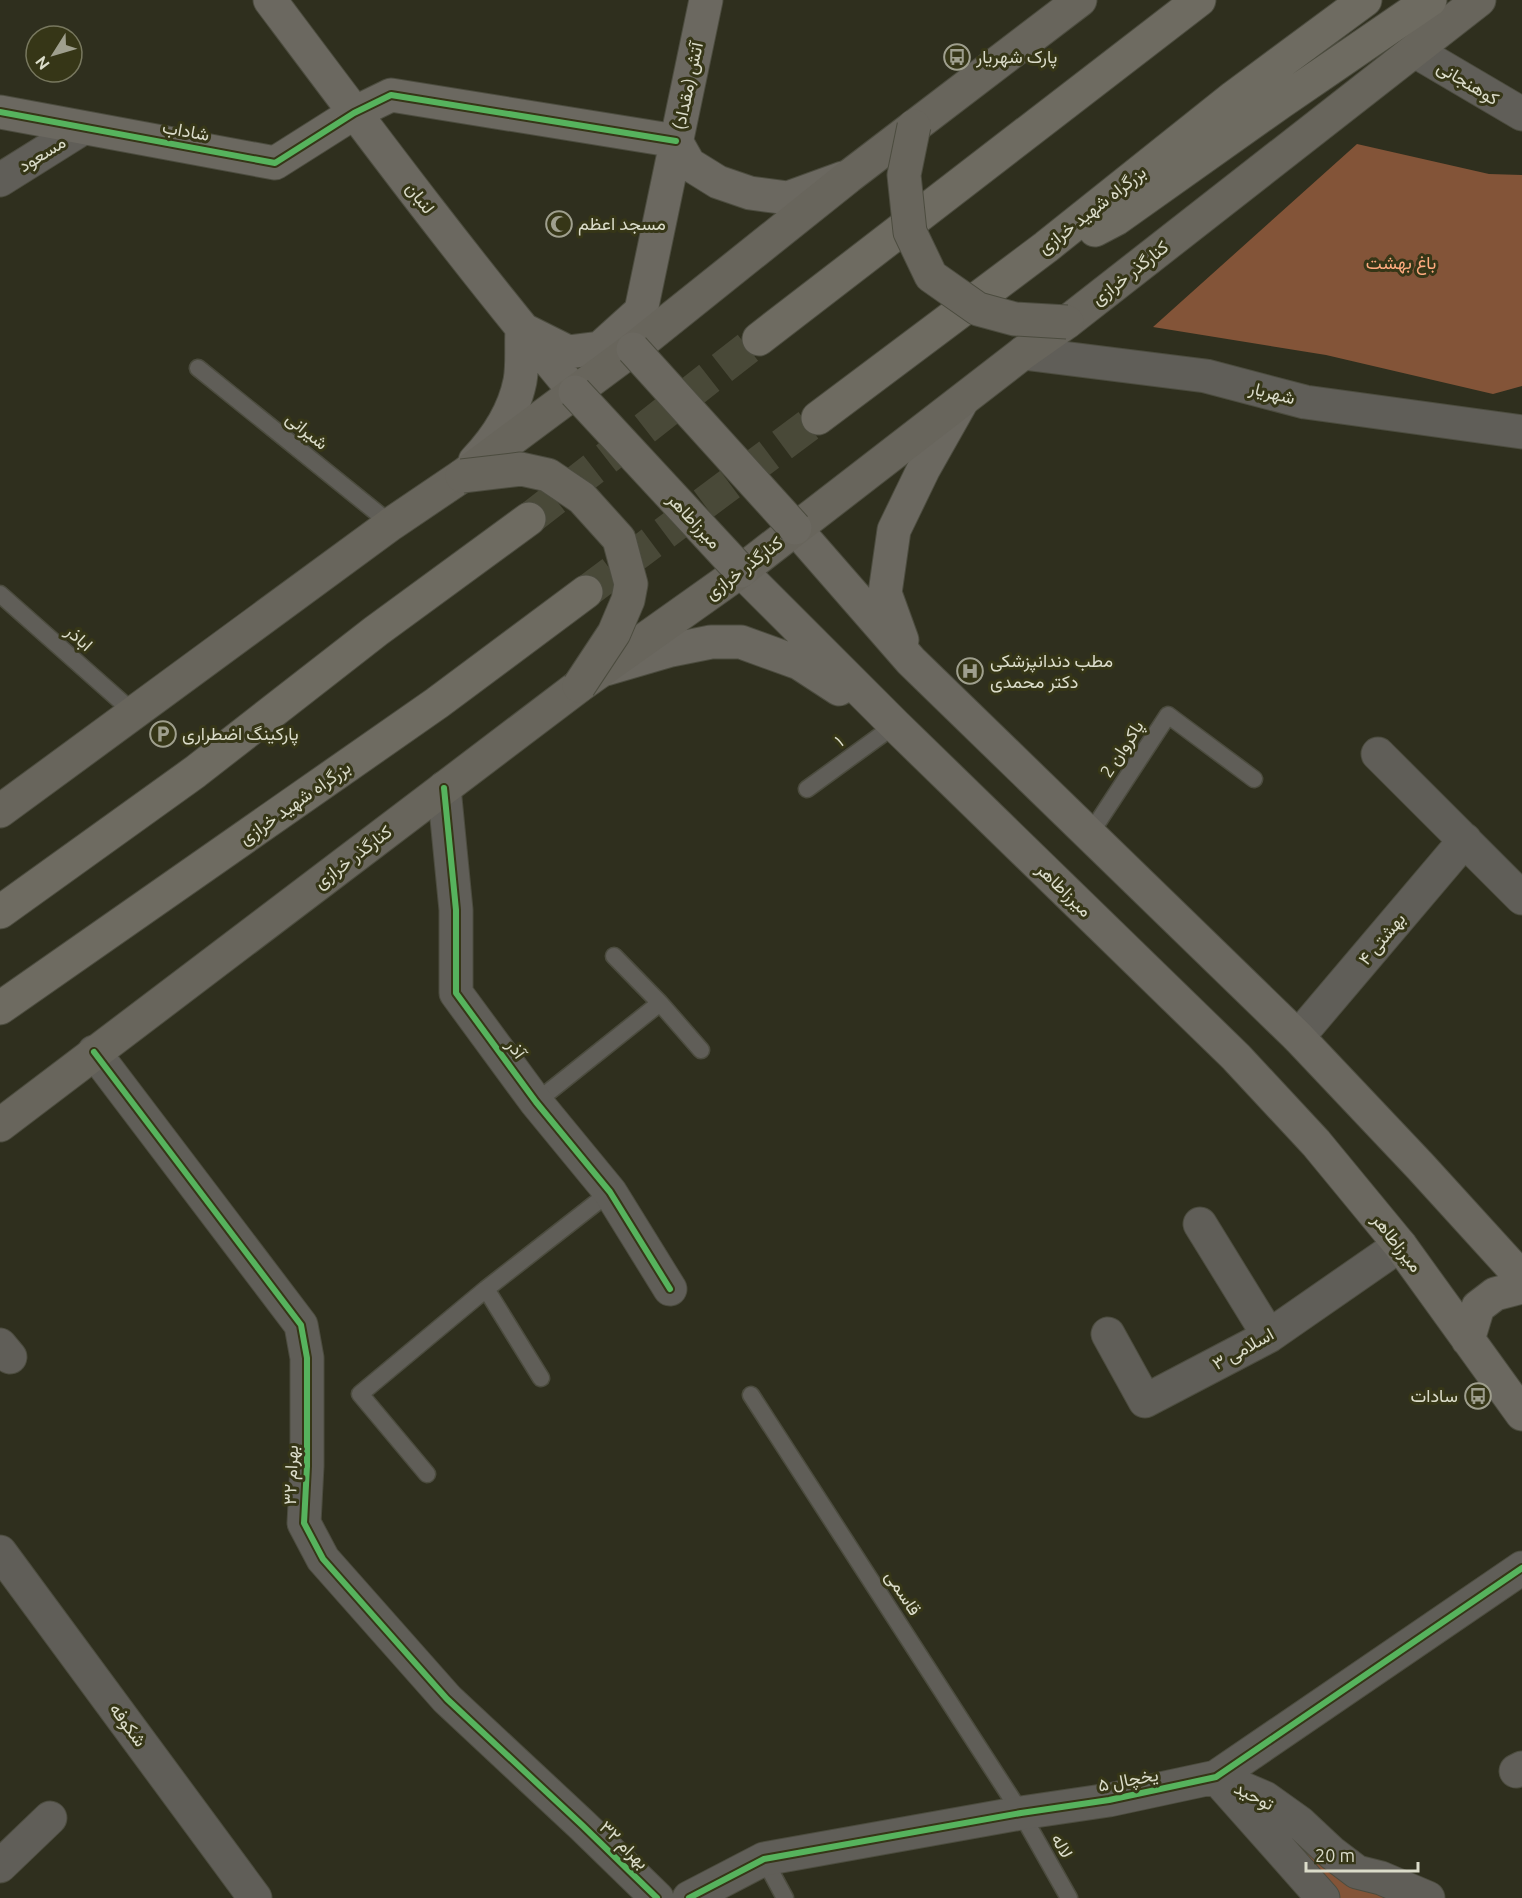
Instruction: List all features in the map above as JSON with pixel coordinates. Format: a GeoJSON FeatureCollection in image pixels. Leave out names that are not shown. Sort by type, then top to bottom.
{"type":"FeatureCollection","features":[{"type":"Feature","properties":{"kind":"highway"},"geometry":{"type":"LineString","coordinates":[[759,339],[1198,0]]}},
{"type":"Feature","properties":{"kind":"highway","name":"بزرگراه شهید خرازی"},"geometry":{"type":"LineString","coordinates":[[818,418],[1055,240],[1262,75],[1365,0]]}},
{"type":"Feature","properties":{"kind":"highway"},"geometry":{"type":"LineString","coordinates":[[1008,275],[1116,219],[1430,0]]}},
{"type":"Feature","properties":{"kind":"highway"},"geometry":{"type":"LineString","coordinates":[[0,912],[195,772],[376,632],[529,519]]}},
{"type":"Feature","properties":{"kind":"highway","name":"بزرگراه شهید خرازی"},"geometry":{"type":"LineString","coordinates":[[0,1008],[437,704],[586,592]]}},
{"type":"Feature","properties":{"kind":"main road","name":"لنبان"},"geometry":{"type":"LineString","coordinates":[[270,0],[354,113],[522,329],[575,392]]}},
{"type":"Feature","properties":{"kind":"main road","name":"آتش (مقداد)"},"geometry":{"type":"LineString","coordinates":[[633,349],[706,0]]}},
{"type":"Feature","properties":{"kind":"main road"},"geometry":{"type":"LineString","coordinates":[[0,811],[633,349],[848,177],[1080,0]]}},
{"type":"Feature","properties":{"kind":"main road","name":"کنارگذر خرازی"},"geometry":{"type":"LineString","coordinates":[[0,1125],[444,788],[592,678],[741,572],[1023,353],[1067,322],[1479,0]]}},
{"type":"Feature","properties":{"kind":"main road","name":"شاداب"},"geometry":{"type":"LineString","coordinates":[[0,112],[274,163],[354,113],[391,95],[676,141]]}},
{"type":"Feature","properties":{"kind":"main road"},"geometry":{"type":"LineString","coordinates":[[914,126],[904,175],[910,232],[931,276],[978,309],[1015,319],[1067,322]]}},
{"type":"Feature","properties":{"kind":"main road"},"geometry":{"type":"LineString","coordinates":[[676,141],[689,164],[718,182],[750,193],[788,198],[848,177]]}},
{"type":"Feature","properties":{"kind":"main road"},"geometry":{"type":"LineString","coordinates":[[462,476],[493,442],[512,405],[520,380],[522,329],[568,352],[600,348],[641,311]]}},
{"type":"Feature","properties":{"kind":"main road"},"geometry":{"type":"LineString","coordinates":[[633,349],[795,528],[911,661],[1298,1037],[1522,1278]]}},
{"type":"Feature","properties":{"kind":"main road","name":"میرزاطاهر"},"geometry":{"type":"LineString","coordinates":[[575,392],[741,572],[1236,1057],[1316,1143],[1400,1245],[1522,1414]]}},
{"type":"Feature","properties":{"kind":"main road"},"geometry":{"type":"LineString","coordinates":[[911,661],[885,593],[894,530],[923,470],[962,401]]}},
{"type":"Feature","properties":{"kind":"main road"},"geometry":{"type":"LineString","coordinates":[[462,476],[521,469],[548,475],[582,498],[619,539],[631,584],[628,600],[592,678]]}},
{"type":"Feature","properties":{"kind":"main road"},"geometry":{"type":"LineString","coordinates":[[592,678],[671,650],[711,642],[741,642],[799,663],[895,725]]}},
{"type":"Feature","properties":{"kind":"main road"},"geometry":{"type":"LineString","coordinates":[[1468,1341],[1478,1307],[1495,1294],[1522,1287]]}},
{"type":"Feature","properties":{"kind":"street","name":"کوهنجانی"},"geometry":{"type":"LineString","coordinates":[[1414,51],[1522,114]]}},
{"type":"Feature","properties":{"kind":"street","name":"مسعود"},"geometry":{"type":"LineString","coordinates":[[0,180],[83,128]]}},
{"type":"Feature","properties":{"kind":"street","name":"شهریار"},"geometry":{"type":"LineString","coordinates":[[1023,353],[1206,376],[1305,402],[1522,432]]}},
{"type":"Feature","properties":{"kind":"street"},"geometry":{"type":"LineString","coordinates":[[1378,754],[1522,898]]}},
{"type":"Feature","properties":{"kind":"street","name":"آذر"},"geometry":{"type":"LineString","coordinates":[[444,788],[456,910],[456,993],[536,1102],[610,1192],[670,1290]]}},
{"type":"Feature","properties":{"kind":"street","name":"بهشتی ۴"},"geometry":{"type":"LineString","coordinates":[[1298,1037],[1466,840]]}},
{"type":"Feature","properties":{"kind":"street","name":"بهرام ۳۲"},"geometry":{"type":"LineString","coordinates":[[94,1052],[301,1325],[307,1358],[307,1466],[304,1523],[323,1559],[447,1699],[584,1826],[657,1898]]}},
{"type":"Feature","properties":{"kind":"street"},"geometry":{"type":"LineString","coordinates":[[1200,1224],[1269,1336]]}},
{"type":"Feature","properties":{"kind":"street","name":"اسلامی ۳"},"geometry":{"type":"LineString","coordinates":[[1108,1334],[1145,1401],[1269,1336],[1400,1245]]}},
{"type":"Feature","properties":{"kind":"street","name":"شکوفه"},"geometry":{"type":"LineString","coordinates":[[0,1552],[255,1898]]}},
{"type":"Feature","properties":{"kind":"street","name":"یخچال ۵"},"geometry":{"type":"LineString","coordinates":[[689,1898],[764,1859],[1021,1813],[1109,1800],[1216,1777],[1522,1568]]}},
{"type":"Feature","properties":{"kind":"street","name":"توحید"},"geometry":{"type":"LineString","coordinates":[[1216,1777],[1323,1898]]}},
{"type":"Feature","properties":{"kind":"street","name":"توحید"},"geometry":{"type":"LineString","coordinates":[[1216,1777],[1265,1798],[1300,1823],[1332,1853],[1357,1872],[1381,1878],[1428,1898]]}},
{"type":"Feature","properties":{"kind":"street"},"geometry":{"type":"LineString","coordinates":[[0,1866],[50,1818]]}},
{"type":"Feature","properties":{"kind":"lane","name":"شیرانی"},"geometry":{"type":"LineString","coordinates":[[198,369],[391,524]]}},
{"type":"Feature","properties":{"kind":"lane","name":"اباذر"},"geometry":{"type":"LineString","coordinates":[[0,594],[133,712]]}},
{"type":"Feature","properties":{"kind":"lane","name":"پاکروان 2"},"geometry":{"type":"LineString","coordinates":[[1090,834],[1168,715],[1254,779]]}},
{"type":"Feature","properties":{"kind":"lane","name":"۱"},"geometry":{"type":"LineString","coordinates":[[807,789],[895,725]]}},
{"type":"Feature","properties":{"kind":"lane"},"geometry":{"type":"LineString","coordinates":[[614,956],[701,1050]]}},
{"type":"Feature","properties":{"kind":"lane"},"geometry":{"type":"LineString","coordinates":[[536,1102],[660,1004]]}},
{"type":"Feature","properties":{"kind":"lane"},"geometry":{"type":"LineString","coordinates":[[427,1474],[360,1394],[486,1289],[610,1192]]}},
{"type":"Feature","properties":{"kind":"lane"},"geometry":{"type":"LineString","coordinates":[[486,1289],[541,1378]]}},
{"type":"Feature","properties":{"kind":"lane","name":"قاسمی"},"geometry":{"type":"LineString","coordinates":[[751,1395],[1021,1813]]}},
{"type":"Feature","properties":{"kind":"lane","name":"لاله"},"geometry":{"type":"LineString","coordinates":[[1021,1813],[1069,1898]]}},
{"type":"Feature","properties":{"kind":"lane"},"geometry":{"type":"LineString","coordinates":[[764,1859],[785,1898]]}},
{"type":"Feature","properties":{"kind":"green space","name":"باغ بهشت"},"geometry":{"type":"Polygon","coordinates":[[[1357,144],[1489,174],[1522,175],[1522,386],[1493,394],[1326,355],[1153,327],[1357,144]]]}},
{"type":"Feature","properties":{"kind":"green space"},"geometry":{"type":"Polygon","coordinates":[[[1264,1804],[1412,1898],[1334,1898],[1264,1804]]]}},
{"type":"Feature","properties":{"kind":"tunnel"},"geometry":{"type":"LineString","coordinates":[[529,519],[759,339]]}},
{"type":"Feature","properties":{"kind":"tunnel"},"geometry":{"type":"LineString","coordinates":[[586,592],[818,418]]}},
{"type":"Feature","properties":{"kind":"cycle path"},"geometry":{"type":"LineString","coordinates":[[0,112],[275,163],[354,113],[391,95],[676,141]]}},
{"type":"Feature","properties":{"kind":"cycle path"},"geometry":{"type":"LineString","coordinates":[[444,788],[456,910],[456,993],[536,1102],[610,1192],[670,1289]]}},
{"type":"Feature","properties":{"kind":"cycle path"},"geometry":{"type":"LineString","coordinates":[[94,1052],[301,1325],[307,1358],[307,1466],[304,1523],[323,1559],[447,1699],[657,1898]]}},
{"type":"Feature","properties":{"kind":"cycle path"},"geometry":{"type":"LineString","coordinates":[[689,1898],[764,1859],[1021,1813],[1109,1800],[1216,1777],[1522,1568]]}},
{"type":"Feature","properties":{"kind":"place","name":"پارک شهریار"},"geometry":{"type":"Point","coordinates":[957,57]}},
{"type":"Feature","properties":{"kind":"place","name":"مسجد اعظم"},"geometry":{"type":"Point","coordinates":[559,224]}},
{"type":"Feature","properties":{"kind":"place","name":"مطب دندانپزشکی دکتر محمدی"},"geometry":{"type":"Point","coordinates":[970,671]}},
{"type":"Feature","properties":{"kind":"place","name":"پارکینگ اضطراری"},"geometry":{"type":"Point","coordinates":[163,734]}},
{"type":"Feature","properties":{"kind":"place","name":"سادات"},"geometry":{"type":"Point","coordinates":[1478,1396]}}]}
